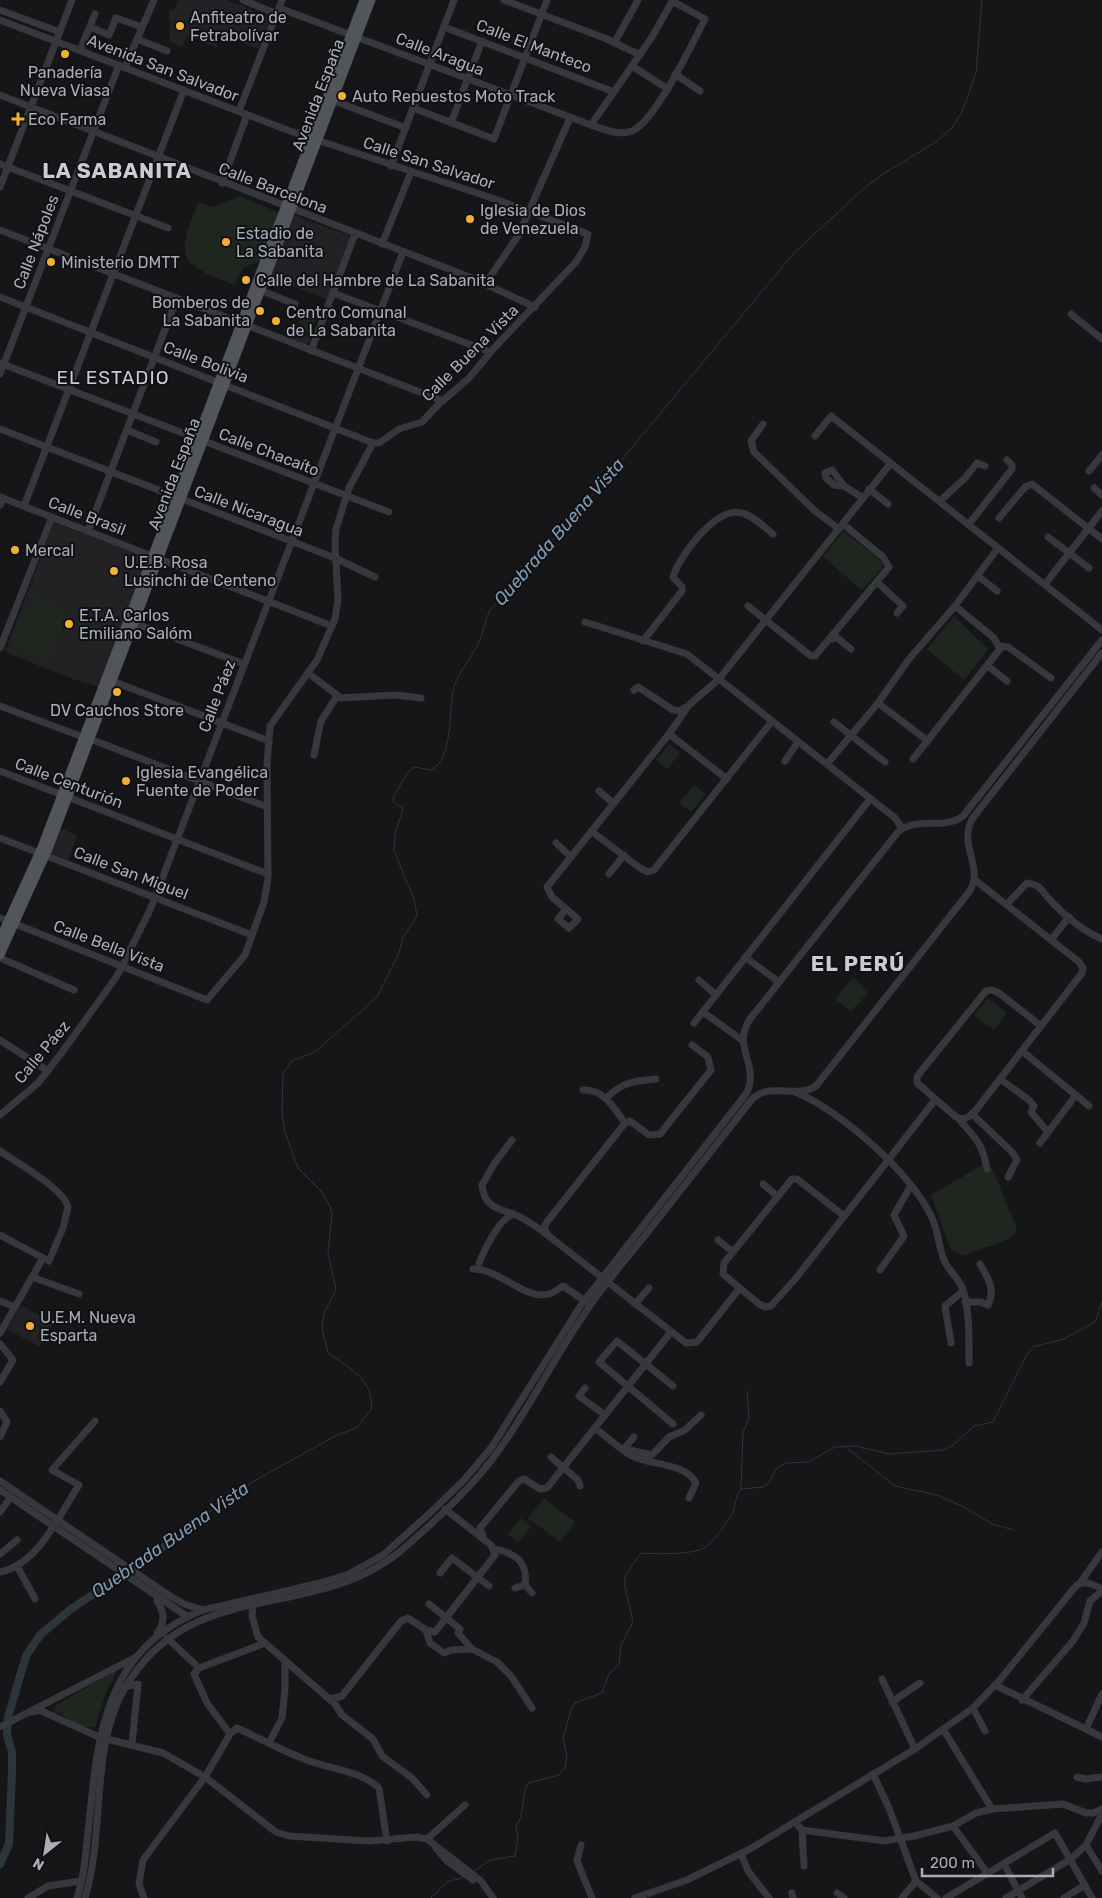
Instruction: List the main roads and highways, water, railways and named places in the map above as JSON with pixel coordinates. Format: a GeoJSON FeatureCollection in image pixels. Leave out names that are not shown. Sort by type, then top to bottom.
{"type":"FeatureCollection","features":[{"type":"Feature","properties":{"kind":"main road","name":"Avenida España"},"geometry":{"type":"LineString","coordinates":[[314,140],[332,100],[364,0]]}},
{"type":"Feature","properties":{"kind":"main road","name":"Avenida España"},"geometry":{"type":"LineString","coordinates":[[0,939],[7,921],[42,854],[65,796],[353,36],[371,0]]}},
{"type":"Feature","properties":{"kind":"main road","name":"Avenida España"},"geometry":{"type":"LineString","coordinates":[[244,324],[260,290],[288,208]]}},
{"type":"Feature","properties":{"kind":"main road","name":"Avenida España"},"geometry":{"type":"LineString","coordinates":[[86,738],[112,681],[134,623],[155,558]]}},
{"type":"Feature","properties":{"kind":"main road","name":"Avenida España"},"geometry":{"type":"LineString","coordinates":[[0,957],[7,921]]}},
{"type":"Feature","properties":{"kind":"waterway","name":"Quebrada Buena Vista"},"geometry":{"type":"LineString","coordinates":[[166,1545],[195,1525],[226,1497],[333,1437],[356,1428],[371,1410],[371,1400],[365,1383],[352,1370],[328,1353],[322,1329],[324,1313],[336,1290],[328,1253],[332,1214],[330,1206],[321,1191],[298,1168],[285,1132],[282,1115],[283,1073],[292,1061],[315,1052],[377,997],[399,953],[403,937],[417,916],[414,899],[394,851],[395,833],[403,809],[394,802],[393,797],[408,772],[414,767],[431,770],[438,764],[443,755],[449,733],[454,687],[477,645],[490,610],[595,492],[794,253],[861,191],[883,174],[934,143],[951,129],[962,112],[976,73],[982,0]]}},
{"type":"Feature","properties":{"kind":"waterway"},"geometry":{"type":"LineString","coordinates":[[473,1872],[490,1860],[515,1856],[518,1836],[516,1827],[521,1816],[524,1794],[528,1783],[559,1775],[565,1768],[567,1756],[563,1738],[571,1710],[575,1703],[602,1693],[609,1674],[619,1664],[621,1645],[633,1622],[625,1587],[625,1576],[641,1553],[684,1553],[706,1547],[730,1518],[741,1489],[763,1487],[768,1484],[777,1468],[786,1463],[808,1462],[835,1447],[856,1446],[889,1454],[943,1450],[952,1446],[974,1426],[993,1422],[1026,1356],[1033,1347],[1064,1339],[1095,1322],[1102,1302]]}},
{"type":"Feature","properties":{"kind":"waterway"},"geometry":{"type":"LineString","coordinates":[[741,1489],[743,1433],[749,1417],[747,1391]]}},
{"type":"Feature","properties":{"kind":"waterway"},"geometry":{"type":"LineString","coordinates":[[846,1447],[895,1486],[937,1495],[962,1506],[992,1524],[1014,1530]]}},
{"type":"Feature","properties":{"kind":"waterway","name":"Quebrada Buena Vista"},"geometry":{"type":"LineString","coordinates":[[0,1864],[9,1844],[12,1752],[7,1735],[8,1717],[26,1656],[40,1635],[71,1609],[166,1545]]}},
{"type":"Feature","properties":{"kind":"waterway"},"geometry":{"type":"LineString","coordinates":[[431,1898],[447,1882],[465,1877]]}},
{"type":"Feature","properties":{"kind":"place","name":"Anfiteatro de Fetrabolívar"},"geometry":{"type":"Point","coordinates":[180,26]}},
{"type":"Feature","properties":{"kind":"place","name":"Panadería Nueva Viasa"},"geometry":{"type":"Point","coordinates":[65,54]}},
{"type":"Feature","properties":{"kind":"place","name":"Auto Repuestos Moto Track"},"geometry":{"type":"Point","coordinates":[342,96]}},
{"type":"Feature","properties":{"kind":"place","name":"Eco Farma"},"geometry":{"type":"Point","coordinates":[18,119]}},
{"type":"Feature","properties":{"kind":"place","name":"Iglesia de Dios de Venezuela"},"geometry":{"type":"Point","coordinates":[470,219]}},
{"type":"Feature","properties":{"kind":"place","name":"Estadio de La Sabanita"},"geometry":{"type":"Point","coordinates":[226,242]}},
{"type":"Feature","properties":{"kind":"place","name":"Ministerio DMTT"},"geometry":{"type":"Point","coordinates":[51,262]}},
{"type":"Feature","properties":{"kind":"place","name":"Calle del Hambre de La Sabanita"},"geometry":{"type":"Point","coordinates":[246,280]}},
{"type":"Feature","properties":{"kind":"place","name":"Bomberos de La Sabanita"},"geometry":{"type":"Point","coordinates":[260,311]}},
{"type":"Feature","properties":{"kind":"place","name":"Centro Comunal de La Sabanita"},"geometry":{"type":"Point","coordinates":[276,321]}},
{"type":"Feature","properties":{"kind":"place","name":"Mercal"},"geometry":{"type":"Point","coordinates":[15,550]}},
{"type":"Feature","properties":{"kind":"place","name":"U.E.B. Rosa Lusinchi de Centeno"},"geometry":{"type":"Point","coordinates":[114,571]}},
{"type":"Feature","properties":{"kind":"place","name":"E.T.A. Carlos Emiliano Salóm"},"geometry":{"type":"Point","coordinates":[69,624]}},
{"type":"Feature","properties":{"kind":"place","name":"DV Cauchos Store"},"geometry":{"type":"Point","coordinates":[117,692]}},
{"type":"Feature","properties":{"kind":"place","name":"Iglesia Evangélica Fuente de Poder"},"geometry":{"type":"Point","coordinates":[126,781]}},
{"type":"Feature","properties":{"kind":"place","name":"U.E.M. Nueva Esparta"},"geometry":{"type":"Point","coordinates":[30,1326]}},
{"type":"Feature","properties":{"kind":"district","name":"LA SABANITA"},"geometry":{"type":"Point","coordinates":[117,170]}},
{"type":"Feature","properties":{"kind":"district","name":"EL ESTADIO"},"geometry":{"type":"Point","coordinates":[113,377]}},
{"type":"Feature","properties":{"kind":"district","name":"EL PERÚ"},"geometry":{"type":"Point","coordinates":[858,963]}}]}
